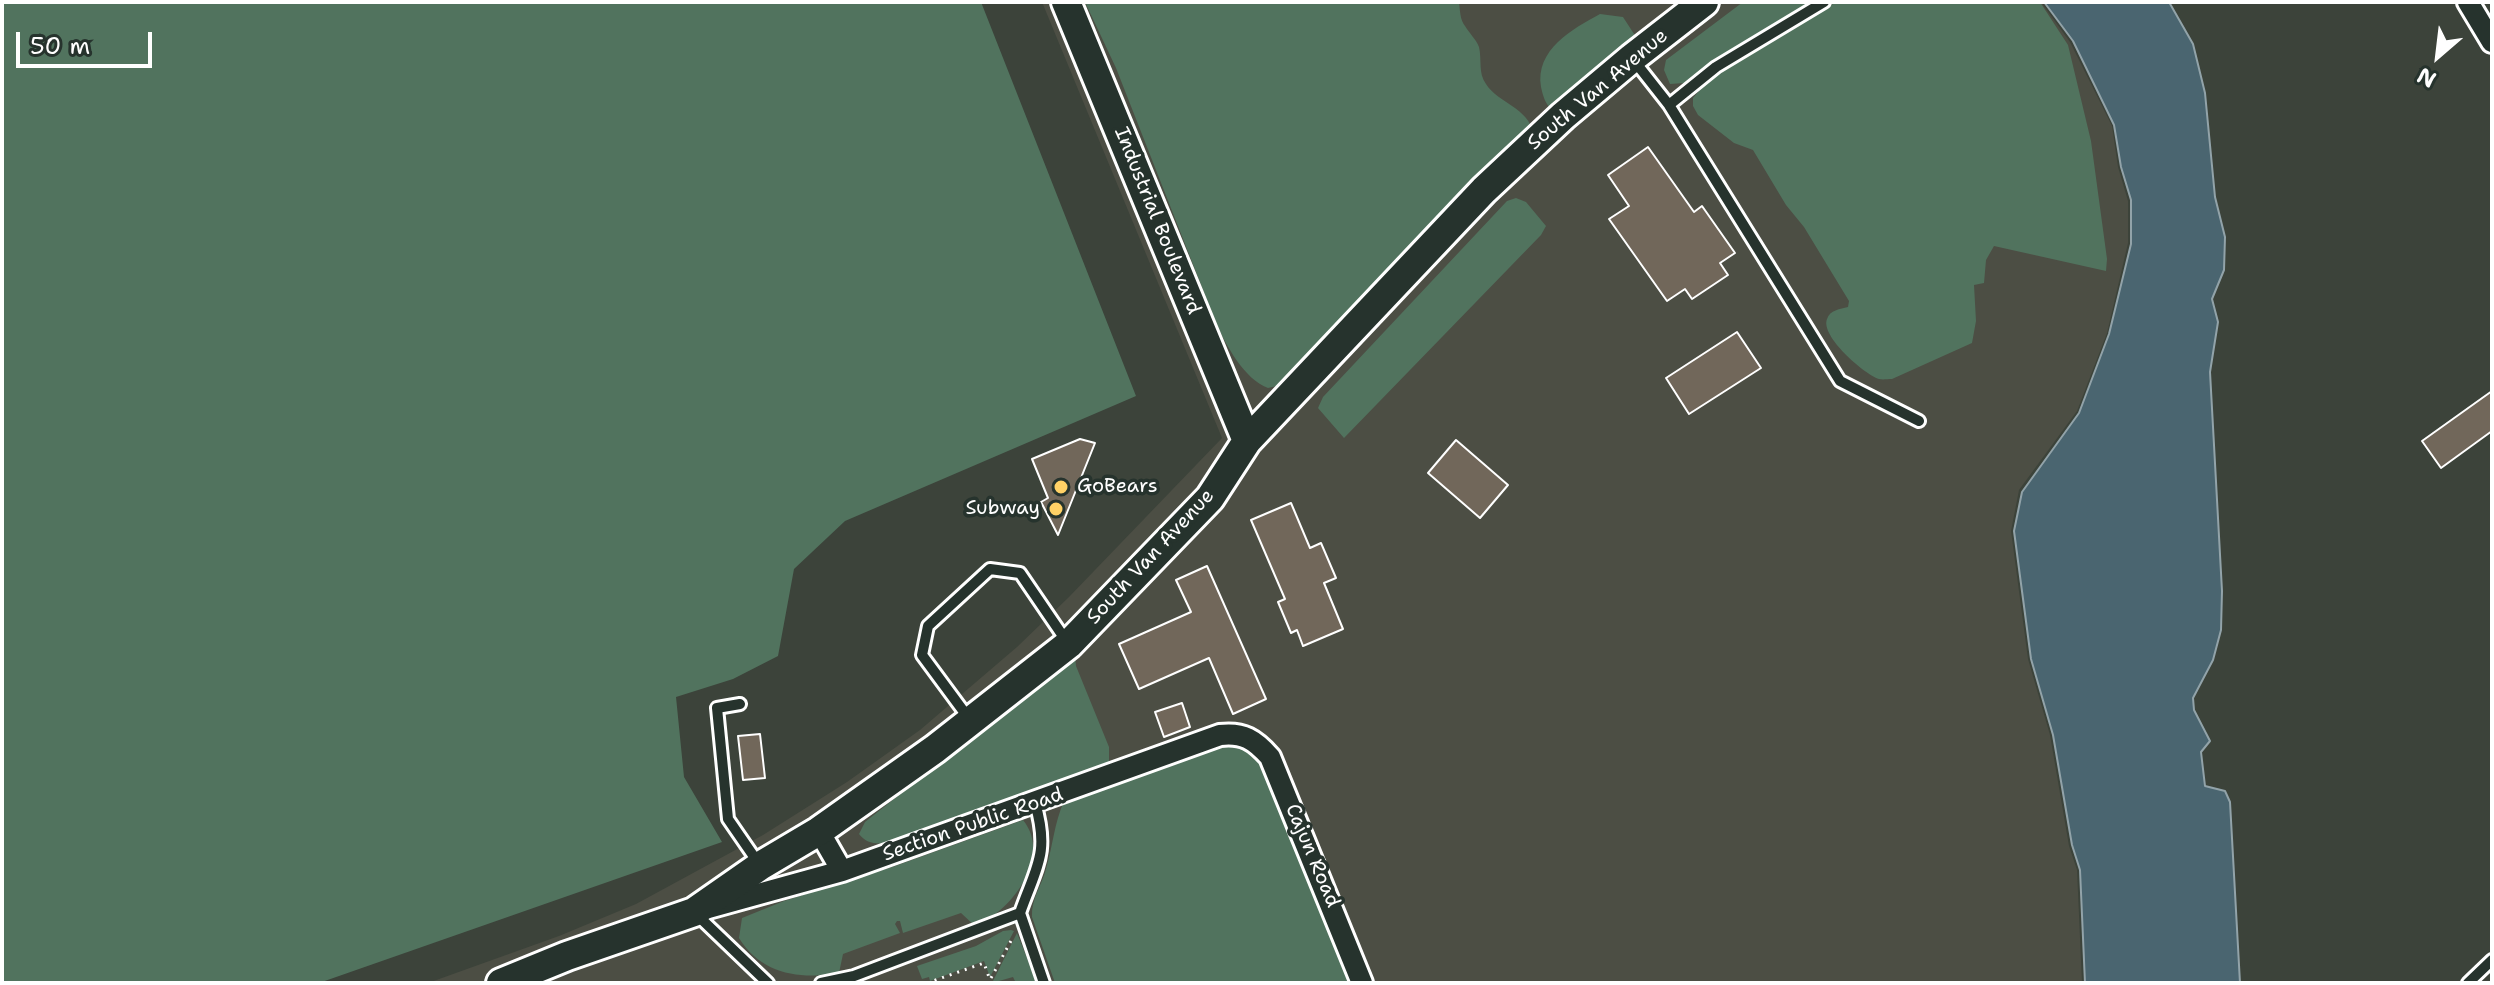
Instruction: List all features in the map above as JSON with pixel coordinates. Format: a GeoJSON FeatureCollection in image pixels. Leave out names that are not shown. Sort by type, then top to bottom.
{"type":"FeatureCollection","features":[{"type":"Feature","properties":{"kind":"main road","name":"Industrial Boulevard"},"geometry":{"type":"LineString","coordinates":[[1066,2],[1247,441]]}},
{"type":"Feature","properties":{"kind":"main road","name":"South Van Avenue"},"geometry":{"type":"LineString","coordinates":[[501,983],[567,956],[694,912],[760,866],[819,831],[971,721],[1069,644],[1210,498],[1247,441],[1484,190],[1563,116],[1704,2]]}},
{"type":"Feature","properties":{"kind":"street"},"geometry":{"type":"LineString","coordinates":[[2468,2],[2492,42]]}},
{"type":"Feature","properties":{"kind":"street","name":"Section Public Road"},"geometry":{"type":"LineString","coordinates":[[694,912],[842,871],[1220,735],[1250,737]]}},
{"type":"Feature","properties":{"kind":"street","name":"Cajun Road"},"geometry":{"type":"LineString","coordinates":[[1250,737],[1270,757],[1362,983]]}},
{"type":"Feature","properties":{"kind":"street"},"geometry":{"type":"LineString","coordinates":[[819,831],[842,871]]}},
{"type":"Feature","properties":{"kind":"lane"},"geometry":{"type":"LineString","coordinates":[[1669,105],[1716,67],[1824,2]]}},
{"type":"Feature","properties":{"kind":"lane"},"geometry":{"type":"LineString","coordinates":[[1632,58],[1669,105],[1840,381],[1919,421]]}},
{"type":"Feature","properties":{"kind":"lane"},"geometry":{"type":"LineString","coordinates":[[971,721],[922,655],[928,626],[990,569],[1020,573],[1069,644]]}},
{"type":"Feature","properties":{"kind":"lane"},"geometry":{"type":"LineString","coordinates":[[740,704],[717,708],[728,819],[760,866]]}},
{"type":"Feature","properties":{"kind":"lane"},"geometry":{"type":"LineString","coordinates":[[1035,803],[1043,831],[1041,856],[1021,917],[1044,983]]}},
{"type":"Feature","properties":{"kind":"lane"},"geometry":{"type":"LineString","coordinates":[[694,912],[768,983]]}},
{"type":"Feature","properties":{"kind":"lane"},"geometry":{"type":"LineString","coordinates":[[821,983],[854,976],[1021,917]]}},
{"type":"Feature","properties":{"kind":"lane"},"geometry":{"type":"LineString","coordinates":[[2468,983],[2492,960]]}},
{"type":"Feature","properties":{"kind":"path"},"geometry":{"type":"LineString","coordinates":[[990,981],[1021,917]]}},
{"type":"Feature","properties":{"kind":"path"},"geometry":{"type":"LineString","coordinates":[[927,983],[984,963],[990,981]]}},
{"type":"Feature","properties":{"kind":"shaded area"},"geometry":{"type":"Polygon","coordinates":[[[1042,2],[2041,2],[2070,42],[2112,126],[2118,167],[2128,201],[2128,243],[2107,333],[2077,411],[2019,490],[2011,531],[2028,659],[2050,735],[2069,846],[2077,870],[2082,983],[428,983],[559,936],[636,904],[763,835],[847,782],[920,730],[1017,647],[1222,438],[1042,2]]]}},
{"type":"Feature","properties":{"kind":"green space"},"geometry":{"type":"Polygon","coordinates":[[[2,2],[981,2],[1136,396],[845,521],[794,569],[778,656],[733,679],[676,697],[684,777],[722,842],[319,983],[2,983],[2,2]]]}},
{"type":"Feature","properties":{"kind":"green space"},"geometry":{"type":"Polygon","coordinates":[[[1085,2],[1459,2],[1462,21],[1479,47],[1484,80],[1491,91],[1526,117],[1533,133],[1281,385],[1268,388],[1259,384],[1244,369],[1220,332],[1116,68],[1085,2]]]}},
{"type":"Feature","properties":{"kind":"green space"},"geometry":{"type":"Polygon","coordinates":[[[1743,2],[1810,2],[1684,83],[1670,84],[1664,70],[1666,60],[1743,2]]]}},
{"type":"Feature","properties":{"kind":"green space"},"geometry":{"type":"Polygon","coordinates":[[[1836,2],[2040,2],[2068,45],[2091,141],[2106,271],[1994,246],[1986,260],[1984,283],[1974,285],[1976,321],[1972,343],[1892,379],[1872,376],[1836,344],[1830,335],[1827,319],[1833,312],[1848,307],[1849,301],[1753,150],[1734,143],[1698,115],[1693,106],[1693,98],[1708,80],[1836,2]]]}},
{"type":"Feature","properties":{"kind":"green space"},"geometry":{"type":"Polygon","coordinates":[[[1600,14],[1623,17],[1636,37],[1551,109],[1541,87],[1544,62],[1567,34],[1600,14]]]}},
{"type":"Feature","properties":{"kind":"green space"},"geometry":{"type":"Polygon","coordinates":[[[1516,198],[1526,202],[1546,226],[1541,235],[1344,438],[1318,408],[1323,397],[1507,201],[1516,198]]]}},
{"type":"Feature","properties":{"kind":"green space"},"geometry":{"type":"Polygon","coordinates":[[[1075,655],[1076,666],[1109,747],[1109,765],[901,840],[873,843],[859,834],[865,822],[1075,655]]]}},
{"type":"Feature","properties":{"kind":"green space"},"geometry":{"type":"Polygon","coordinates":[[[1235,743],[1262,756],[1355,983],[1055,983],[1032,910],[1064,801],[1235,743]]]}},
{"type":"Feature","properties":{"kind":"green space"},"geometry":{"type":"Polygon","coordinates":[[[1023,820],[1031,835],[1033,850],[1024,882],[1002,909],[975,926],[961,913],[903,933],[900,921],[897,921],[895,924],[900,933],[843,954],[839,973],[810,976],[770,967],[758,960],[739,938],[742,918],[1023,820]]]}},
{"type":"Feature","properties":{"kind":"green space"},"geometry":{"type":"Polygon","coordinates":[[[1003,931],[1014,931],[990,977],[984,961],[930,981],[929,977],[922,979],[917,966],[976,946],[1003,931]]]}},
{"type":"Feature","properties":{"kind":"green space"},"geometry":{"type":"Polygon","coordinates":[[[1017,933],[1037,983],[1016,983],[1013,977],[992,983],[1017,933]]]}},
{"type":"Feature","properties":{"kind":"water"},"geometry":{"type":"Polygon","coordinates":[[[2044,2],[2169,2],[2193,44],[2205,93],[2215,197],[2225,237],[2224,270],[2212,299],[2218,322],[2210,372],[2222,591],[2221,630],[2213,660],[2193,698],[2194,710],[2210,741],[2201,752],[2205,786],[2225,791],[2230,802],[2240,983],[2085,983],[2080,870],[2072,845],[2053,735],[2031,659],[2014,531],[2022,492],[2079,413],[2109,334],[2131,244],[2131,200],[2121,167],[2114,125],[2073,41],[2044,2]]]}},
{"type":"Feature","properties":{"kind":"building"},"geometry":{"type":"Polygon","coordinates":[[[1648,147],[1694,212],[1702,206],[1735,253],[1720,263],[1728,275],[1692,299],[1685,289],[1667,301],[1609,219],[1629,206],[1608,175],[1648,147]]]}},
{"type":"Feature","properties":{"kind":"building"},"geometry":{"type":"Polygon","coordinates":[[[1737,332],[1761,368],[1689,414],[1666,378],[1737,332]]]}},
{"type":"Feature","properties":{"kind":"building"},"geometry":{"type":"Polygon","coordinates":[[[2492,391],[2492,431],[2441,468],[2422,441],[2492,391]]]}},
{"type":"Feature","properties":{"kind":"building","name":"GoBears"},"geometry":{"type":"Polygon","coordinates":[[[1080,439],[1095,443],[1058,535],[1041,502],[1048,498],[1032,459],[1080,439]]]}},
{"type":"Feature","properties":{"kind":"building"},"geometry":{"type":"Polygon","coordinates":[[[1456,440],[1508,485],[1480,518],[1428,473],[1456,440]]]}},
{"type":"Feature","properties":{"kind":"building"},"geometry":{"type":"Polygon","coordinates":[[[1291,503],[1310,548],[1321,543],[1336,578],[1324,583],[1343,629],[1303,646],[1297,630],[1291,633],[1278,602],[1285,599],[1251,520],[1291,503]]]}},
{"type":"Feature","properties":{"kind":"building"},"geometry":{"type":"Polygon","coordinates":[[[1207,566],[1266,699],[1233,714],[1209,658],[1139,689],[1119,644],[1191,612],[1176,580],[1207,566]]]}},
{"type":"Feature","properties":{"kind":"building"},"geometry":{"type":"Polygon","coordinates":[[[1182,703],[1190,727],[1164,737],[1155,712],[1182,703]]]}},
{"type":"Feature","properties":{"kind":"building"},"geometry":{"type":"Polygon","coordinates":[[[760,734],[765,778],[743,780],[738,736],[760,734]]]}},
{"type":"Feature","properties":{"kind":"place","name":"GoBears"},"geometry":{"type":"Point","coordinates":[1061,487]}},
{"type":"Feature","properties":{"kind":"place","name":"Subway"},"geometry":{"type":"Point","coordinates":[1056,509]}}]}
